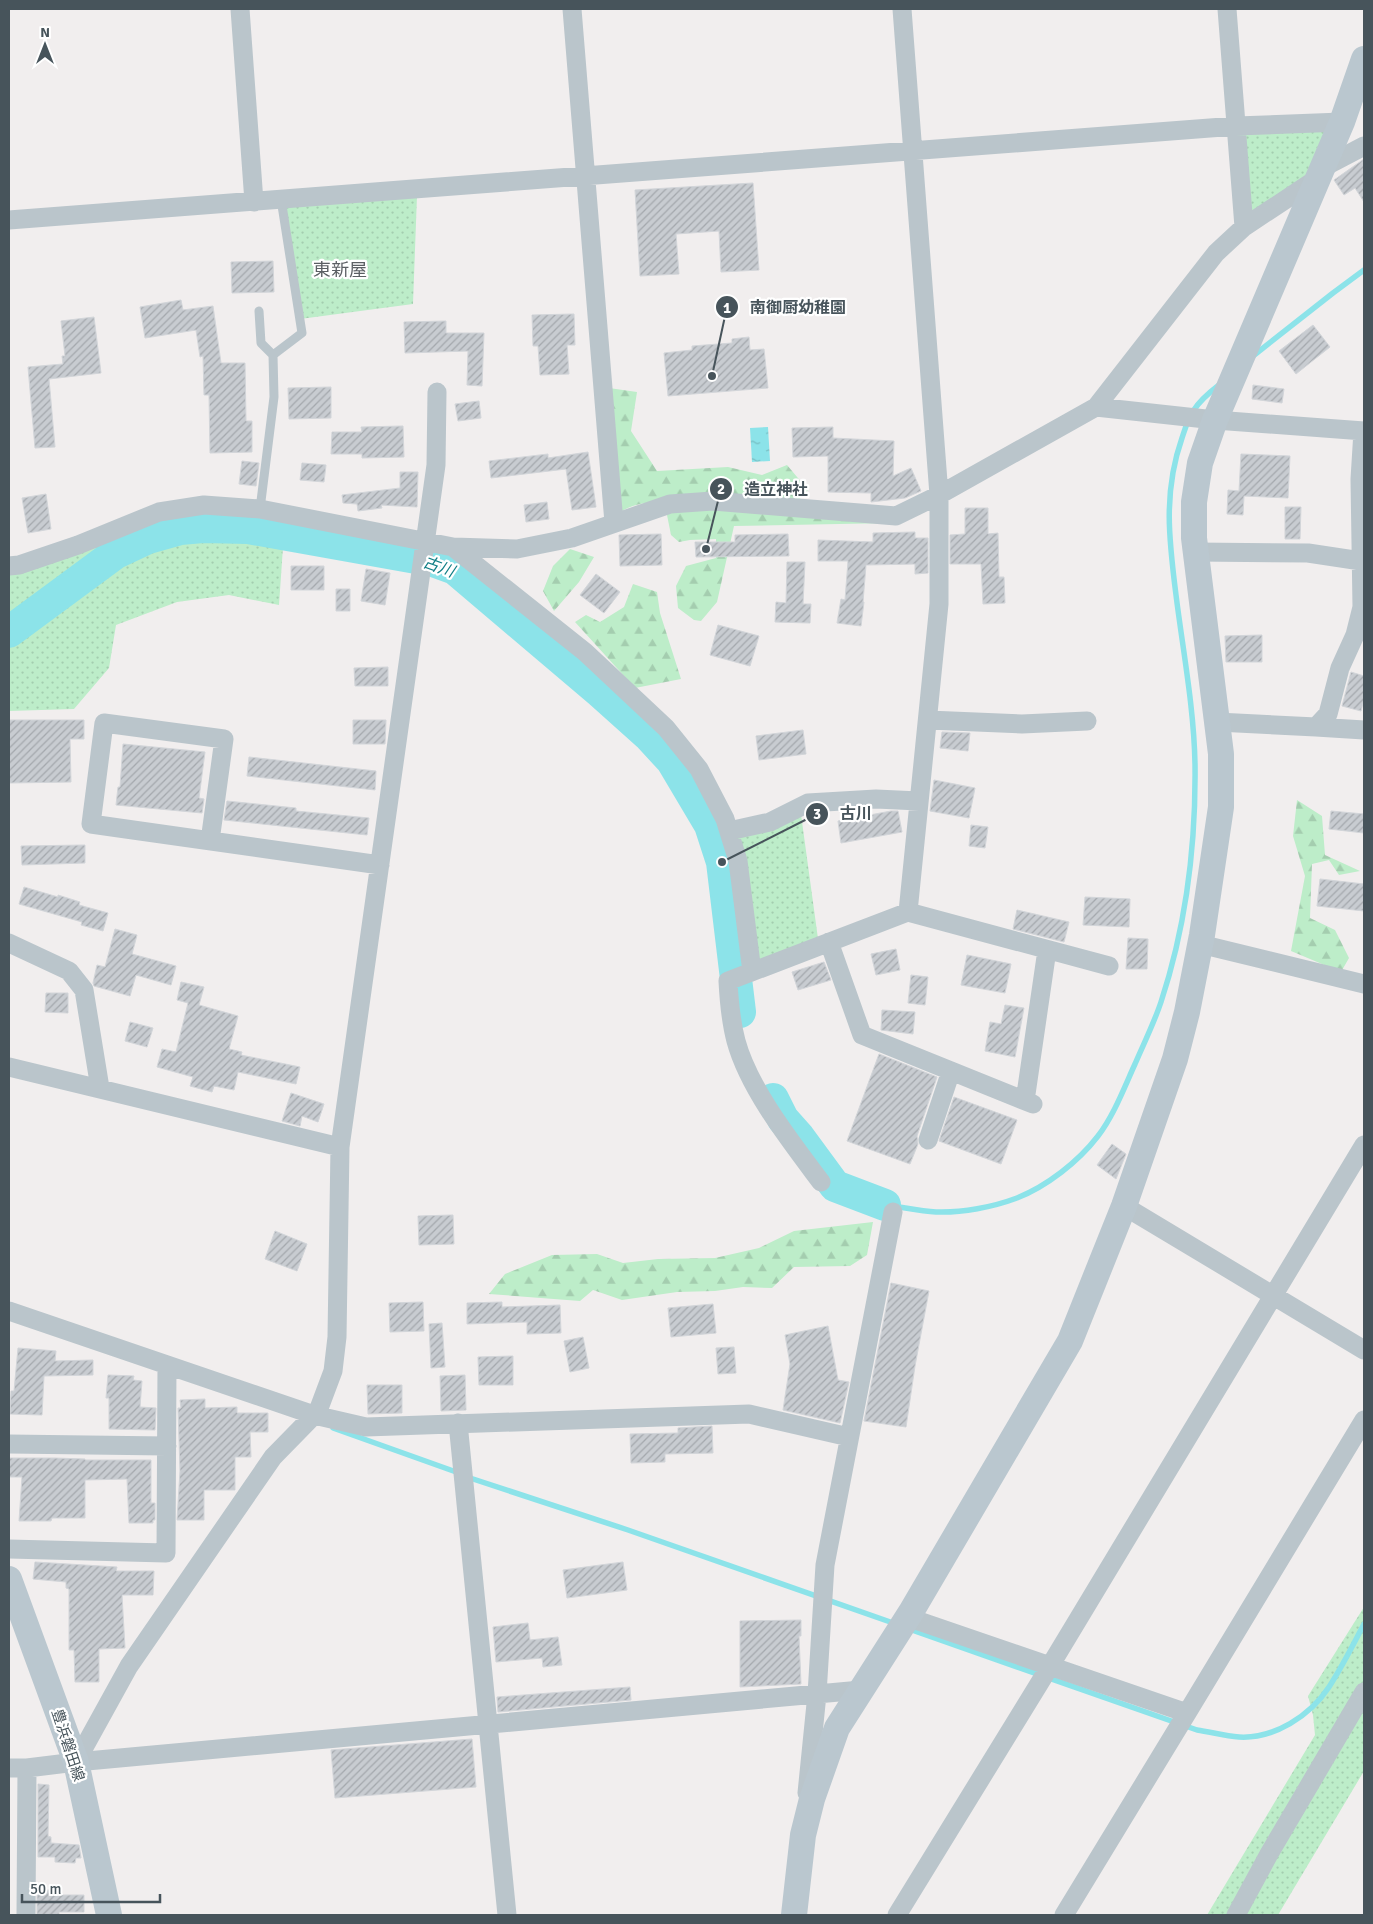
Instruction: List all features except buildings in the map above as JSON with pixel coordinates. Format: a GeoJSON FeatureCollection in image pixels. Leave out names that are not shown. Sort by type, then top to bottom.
{"type":"FeatureCollection","features":[{"type":"Feature","properties":{"kind":"street"},"geometry":{"type":"LineString","coordinates":[[240,9],[254,202]]}},
{"type":"Feature","properties":{"kind":"street"},"geometry":{"type":"LineString","coordinates":[[572,9],[614,523]]}},
{"type":"Feature","properties":{"kind":"street"},"geometry":{"type":"LineString","coordinates":[[902,9],[939,495],[939,604],[908,912]]}},
{"type":"Feature","properties":{"kind":"street"},"geometry":{"type":"LineString","coordinates":[[1227,9],[1244,227]]}},
{"type":"Feature","properties":{"kind":"street"},"geometry":{"type":"LineString","coordinates":[[802,1835],[815,1790],[838,1728],[1008,1449],[1070,1341],[1124,1206],[1175,1059],[1187,1012],[1200,944],[1220,807],[1220,754],[1194,538],[1194,502],[1200,463],[1215,420],[1342,122],[1364,59]]}},
{"type":"Feature","properties":{"kind":"street"},"geometry":{"type":"LineString","coordinates":[[9,220],[1236,126],[1342,122]]}},
{"type":"Feature","properties":{"kind":"street"},"geometry":{"type":"LineString","coordinates":[[9,566],[78,545],[158,512],[204,505],[260,509],[453,547],[517,548],[572,538],[670,504],[713,501],[896,516],[939,495],[1096,407],[1216,253],[1244,227],[1320,173],[1364,146]]}},
{"type":"Feature","properties":{"kind":"street"},"geometry":{"type":"LineString","coordinates":[[76,1762],[129,1666],[273,1457],[318,1411],[333,1371],[337,1337],[340,1147],[436,465],[437,392]]}},
{"type":"Feature","properties":{"kind":"street"},"geometry":{"type":"LineString","coordinates":[[1096,407],[1215,420],[1364,431],[1360,479],[1362,607],[1355,635],[1340,668],[1328,714],[1316,727]]}},
{"type":"Feature","properties":{"kind":"street"},"geometry":{"type":"LineString","coordinates":[[453,547],[585,652],[666,728],[699,770],[725,819],[738,861],[752,972]]}},
{"type":"Feature","properties":{"kind":"street"},"geometry":{"type":"LineString","coordinates":[[1195,552],[1308,553],[1361,561]]}},
{"type":"Feature","properties":{"kind":"street"},"geometry":{"type":"LineString","coordinates":[[928,720],[1022,724],[1087,721]]}},
{"type":"Feature","properties":{"kind":"street"},"geometry":{"type":"LineString","coordinates":[[1216,722],[1364,730]]}},
{"type":"Feature","properties":{"kind":"street"},"geometry":{"type":"LineString","coordinates":[[210,841],[224,739],[104,723],[91,824],[210,841],[380,865]]}},
{"type":"Feature","properties":{"kind":"street"},"geometry":{"type":"LineString","coordinates":[[729,831],[770,822],[808,803],[876,799],[919,801]]}},
{"type":"Feature","properties":{"kind":"street"},"geometry":{"type":"LineString","coordinates":[[821,1182],[780,1126],[752,1080],[736,1042],[730,1008],[728,981],[908,912],[1109,966]]}},
{"type":"Feature","properties":{"kind":"street"},"geometry":{"type":"LineString","coordinates":[[829,942],[862,1035],[1029,1102],[1047,950]]}},
{"type":"Feature","properties":{"kind":"street"},"geometry":{"type":"LineString","coordinates":[[9,943],[69,971],[84,990],[100,1088]]}},
{"type":"Feature","properties":{"kind":"street"},"geometry":{"type":"LineString","coordinates":[[1200,944],[1364,984]]}},
{"type":"Feature","properties":{"kind":"street"},"geometry":{"type":"LineString","coordinates":[[9,1067],[340,1147]]}},
{"type":"Feature","properties":{"kind":"street"},"geometry":{"type":"LineString","coordinates":[[928,1140],[951,1071]]}},
{"type":"Feature","properties":{"kind":"street"},"geometry":{"type":"LineString","coordinates":[[897,1915],[1050,1666],[1364,1145]]}},
{"type":"Feature","properties":{"kind":"street"},"geometry":{"type":"LineString","coordinates":[[1124,1206],[1364,1350]]}},
{"type":"Feature","properties":{"kind":"street"},"geometry":{"type":"LineString","coordinates":[[794,1915],[817,1694],[825,1565],[893,1212]]}},
{"type":"Feature","properties":{"kind":"street"},"geometry":{"type":"LineString","coordinates":[[9,1311],[314,1415],[366,1427],[749,1414],[849,1437]]}},
{"type":"Feature","properties":{"kind":"street"},"geometry":{"type":"LineString","coordinates":[[9,1550],[166,1553],[167,1365]]}},
{"type":"Feature","properties":{"kind":"street"},"geometry":{"type":"LineString","coordinates":[[1064,1915],[1364,1420]]}},
{"type":"Feature","properties":{"kind":"street"},"geometry":{"type":"LineString","coordinates":[[458,1423],[507,1915]]}},
{"type":"Feature","properties":{"kind":"street"},"geometry":{"type":"LineString","coordinates":[[9,1444],[167,1446]]}},
{"type":"Feature","properties":{"kind":"street","name":"豊浜磐田線"},"geometry":{"type":"LineString","coordinates":[[9,1579],[76,1762],[109,1915]]}},
{"type":"Feature","properties":{"kind":"street"},"geometry":{"type":"LineString","coordinates":[[903,1624],[1050,1666],[1187,1713]]}},
{"type":"Feature","properties":{"kind":"street"},"geometry":{"type":"LineString","coordinates":[[26,1915],[18,1768],[861,1690]]}},
{"type":"Feature","properties":{"kind":"street"},"geometry":{"type":"LineString","coordinates":[[1236,1915],[1269,1854],[1364,1692]]}},
{"type":"Feature","properties":{"kind":"lane"},"geometry":{"type":"LineString","coordinates":[[273,355],[302,333],[281,200]]}},
{"type":"Feature","properties":{"kind":"lane"},"geometry":{"type":"LineString","coordinates":[[259,311],[261,343],[273,355],[274,397],[260,509]]}},
{"type":"Feature","properties":{"kind":"green space"},"geometry":{"type":"Polygon","coordinates":[[[1342,122],[1318,178],[1243,218],[1236,126],[1342,122]]]}},
{"type":"Feature","properties":{"kind":"green space"},"geometry":{"type":"Polygon","coordinates":[[[417,196],[413,304],[300,319],[281,199],[417,196]]]}},
{"type":"Feature","properties":{"kind":"green space"},"geometry":{"type":"Polygon","coordinates":[[[602,387],[637,392],[631,431],[657,471],[728,467],[762,475],[787,465],[808,490],[799,500],[755,494],[717,495],[891,523],[734,526],[717,602],[701,621],[694,620],[678,608],[676,586],[686,566],[716,558],[716,539],[679,542],[671,535],[667,515],[680,503],[645,503],[630,507],[613,516],[602,387]]]}},
{"type":"Feature","properties":{"kind":"green space"},"geometry":{"type":"Polygon","coordinates":[[[211,506],[426,542],[421,573],[283,547],[279,605],[229,595],[177,602],[116,625],[109,668],[74,709],[9,711],[9,569],[104,535],[211,506]]]}},
{"type":"Feature","properties":{"kind":"green space"},"geometry":{"type":"Polygon","coordinates":[[[570,549],[594,557],[579,582],[554,611],[543,591],[553,566],[570,549]]]}},
{"type":"Feature","properties":{"kind":"green space"},"geometry":{"type":"Polygon","coordinates":[[[633,584],[657,592],[660,613],[681,679],[635,688],[575,622],[586,615],[600,622],[624,607],[633,584]]]}},
{"type":"Feature","properties":{"kind":"green space"},"geometry":{"type":"Polygon","coordinates":[[[1297,800],[1322,816],[1325,855],[1360,871],[1339,875],[1329,860],[1312,864],[1310,918],[1335,930],[1349,958],[1341,972],[1291,951],[1305,876],[1293,836],[1297,800]]]}},
{"type":"Feature","properties":{"kind":"green space"},"geometry":{"type":"Polygon","coordinates":[[[800,807],[819,946],[750,962],[729,831],[800,807]]]}},
{"type":"Feature","properties":{"kind":"green space"},"geometry":{"type":"Polygon","coordinates":[[[873,1222],[867,1255],[850,1266],[794,1267],[772,1288],[743,1287],[715,1291],[677,1292],[622,1300],[593,1290],[580,1301],[489,1294],[505,1274],[552,1255],[597,1254],[623,1263],[658,1259],[715,1258],[759,1248],[794,1231],[873,1222]]]}},
{"type":"Feature","properties":{"kind":"green space"},"geometry":{"type":"Polygon","coordinates":[[[1364,1607],[1364,1771],[1278,1915],[1207,1915],[1315,1735],[1313,1715],[1308,1696],[1364,1607]]]}},
{"type":"Feature","properties":{"kind":"water"},"geometry":{"type":"Polygon","coordinates":[[[768,427],[770,461],[752,462],[750,428],[768,427]]]}},
{"type":"Feature","properties":{"kind":"waterway"},"geometry":{"type":"LineString","coordinates":[[1253,356],[1364,270]]}},
{"type":"Feature","properties":{"kind":"waterway"},"geometry":{"type":"LineString","coordinates":[[883,1216],[885,1205],[936,1212],[956,1212],[988,1207],[1017,1198],[1051,1180],[1090,1146],[1109,1119],[1123,1092],[1155,1018],[1170,973],[1183,914],[1188,884],[1195,794],[1193,722],[1171,555],[1170,497],[1176,458],[1188,420],[1199,403],[1219,385]]}},
{"type":"Feature","properties":{"kind":"waterway","name":"古川"},"geometry":{"type":"LineString","coordinates":[[9,632],[116,553],[148,538],[180,529],[203,527],[248,528],[433,561],[455,569],[600,692],[648,735],[672,761],[710,825],[722,862],[740,1012]]}},
{"type":"Feature","properties":{"kind":"waterway","name":"古川"},"geometry":{"type":"LineString","coordinates":[[773,1099],[783,1119],[799,1137],[835,1186],[885,1205]]}},
{"type":"Feature","properties":{"kind":"waterway"},"geometry":{"type":"LineString","coordinates":[[333,1428],[459,1473]]}},
{"type":"Feature","properties":{"kind":"waterway"},"geometry":{"type":"LineString","coordinates":[[467,1477],[628,1530],[896,1624]]}},
{"type":"Feature","properties":{"kind":"waterway"},"geometry":{"type":"LineString","coordinates":[[909,1629],[1197,1730],[1228,1736],[1252,1737],[1278,1730],[1290,1724],[1321,1698],[1334,1679],[1364,1624]]}},
{"type":"Feature","properties":{"kind":"place","name":"南御厨幼稚園"},"geometry":{"type":"Point","coordinates":[712,376]}},
{"type":"Feature","properties":{"kind":"place","name":"造立神社"},"geometry":{"type":"Point","coordinates":[706,549]}},
{"type":"Feature","properties":{"kind":"place","name":"古川"},"geometry":{"type":"Point","coordinates":[722,862]}},
{"type":"Feature","properties":{"kind":"district","name":"東新屋"},"geometry":{"type":"Point","coordinates":[340,270]}}]}
